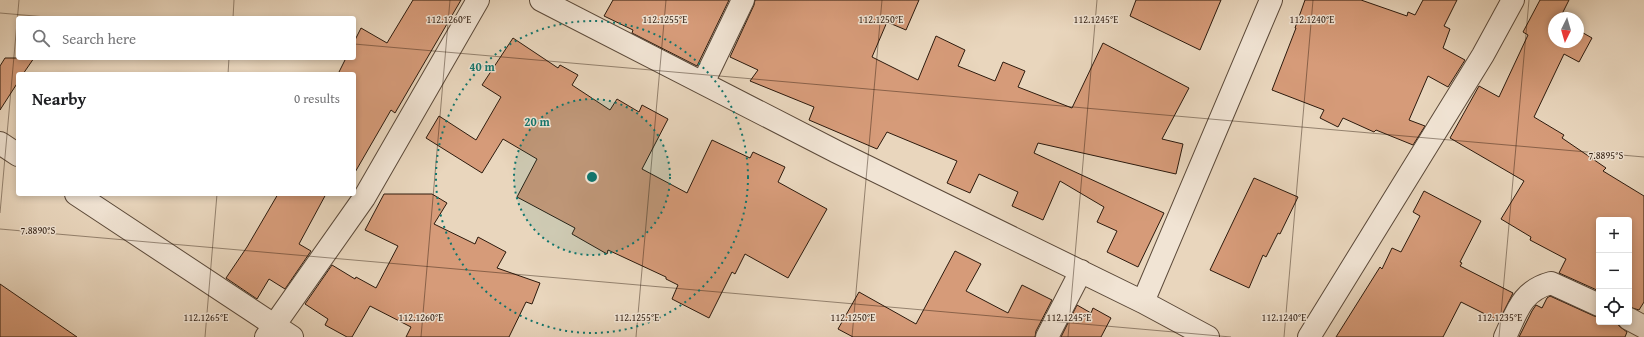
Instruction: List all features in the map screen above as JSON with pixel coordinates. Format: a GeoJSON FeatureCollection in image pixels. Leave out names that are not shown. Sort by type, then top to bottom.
{"type":"FeatureCollection","features":[{"type":"Feature","properties":{"kind":"street"},"geometry":{"type":"LineString","coordinates":[[79,196],[277,333],[364,198],[478,0]]}},
{"type":"Feature","properties":{"kind":"street"},"geometry":{"type":"LineString","coordinates":[[703,83],[743,0]]}},
{"type":"Feature","properties":{"kind":"street"},"geometry":{"type":"LineString","coordinates":[[1143,302],[1271,0]]}},
{"type":"Feature","properties":{"kind":"street"},"geometry":{"type":"LineString","coordinates":[[1309,337],[1482,55],[1513,0]]}},
{"type":"Feature","properties":{"kind":"street"},"geometry":{"type":"LineString","coordinates":[[546,1],[837,152],[1081,271],[1208,337]]}},
{"type":"Feature","properties":{"kind":"street"},"geometry":{"type":"LineString","coordinates":[[0,143],[16,154]]}},
{"type":"Feature","properties":{"kind":"street"},"geometry":{"type":"LineString","coordinates":[[1047,337],[1081,271]]}},
{"type":"Feature","properties":{"kind":"street"},"geometry":{"type":"LineString","coordinates":[[1505,337],[1523,301],[1531,291],[1540,286],[1551,283],[1596,304]]}},
{"type":"Feature","properties":{"kind":"street"},"geometry":{"type":"LineString","coordinates":[[1632,321],[1644,327]]}},
{"type":"Feature","properties":{"kind":"building"},"geometry":{"type":"Polygon","coordinates":[[[413,0],[461,0],[395,113],[391,110],[356,171],[356,72],[339,72],[345,60],[356,60],[356,38],[361,28],[387,43],[413,0]]]}},
{"type":"Feature","properties":{"kind":"building"},"geometry":{"type":"Polygon","coordinates":[[[613,0],[729,0],[697,66],[632,33],[633,30],[604,16],[613,0]]]}},
{"type":"Feature","properties":{"kind":"building"},"geometry":{"type":"Polygon","coordinates":[[[755,0],[919,0],[906,30],[887,22],[872,57],[918,80],[936,36],[965,50],[958,66],[995,81],[1003,62],[1025,71],[1018,87],[1072,108],[1103,43],[1189,88],[1162,139],[1183,144],[1176,174],[1038,143],[1034,153],[1164,213],[1138,267],[1107,252],[1117,231],[1097,222],[1104,207],[1060,181],[1043,220],[1012,206],[1018,192],[979,174],[970,193],[947,183],[957,161],[887,132],[877,149],[809,120],[814,107],[750,81],[758,70],[730,57],[755,0]]]}},
{"type":"Feature","properties":{"kind":"building"},"geometry":{"type":"Polygon","coordinates":[[[1136,0],[1221,0],[1200,50],[1130,16],[1136,0]]]}},
{"type":"Feature","properties":{"kind":"building"},"geometry":{"type":"Polygon","coordinates":[[[1305,0],[1361,0],[1407,16],[1408,12],[1415,15],[1423,0],[1457,0],[1444,26],[1450,29],[1443,48],[1465,60],[1448,87],[1428,76],[1409,120],[1425,126],[1413,145],[1376,130],[1374,132],[1343,118],[1338,127],[1320,118],[1324,110],[1272,90],[1305,0]]]}},
{"type":"Feature","properties":{"kind":"building"},"geometry":{"type":"Polygon","coordinates":[[[1540,0],[1569,0],[1563,12],[1548,12],[1548,48],[1584,48],[1584,33],[1592,38],[1579,62],[1564,54],[1534,117],[1564,135],[1562,138],[1606,168],[1603,171],[1644,196],[1644,302],[1639,310],[1632,308],[1632,217],[1596,217],[1596,290],[1559,273],[1566,259],[1530,240],[1531,237],[1501,219],[1524,181],[1450,138],[1479,86],[1499,97],[1528,35],[1523,32],[1540,0]]]}},
{"type":"Feature","properties":{"kind":"building"},"geometry":{"type":"Polygon","coordinates":[[[513,38],[558,68],[560,65],[578,75],[572,85],[610,110],[617,99],[639,112],[642,105],[668,119],[642,169],[687,193],[712,140],[750,158],[753,152],[785,167],[778,182],[827,209],[788,278],[745,254],[735,274],[732,272],[709,318],[672,299],[678,285],[666,279],[666,277],[608,250],[607,254],[572,234],[575,228],[517,197],[537,159],[503,139],[482,173],[426,138],[439,116],[476,140],[501,97],[482,85],[513,38]]]}},
{"type":"Feature","properties":{"kind":"building"},"geometry":{"type":"Polygon","coordinates":[[[5,58],[16,58],[16,60],[33,60],[24,72],[16,72],[16,85],[0,110],[0,66],[5,58]]]}},
{"type":"Feature","properties":{"kind":"building"},"geometry":{"type":"Polygon","coordinates":[[[1254,178],[1298,197],[1280,234],[1278,233],[1266,257],[1263,255],[1249,288],[1210,270],[1254,178]]]}},
{"type":"Feature","properties":{"kind":"building"},"geometry":{"type":"Polygon","coordinates":[[[1424,191],[1481,221],[1460,262],[1462,263],[1460,266],[1513,293],[1499,321],[1461,302],[1443,337],[1336,337],[1380,267],[1382,269],[1392,248],[1401,252],[1420,216],[1413,212],[1424,191]]]}},
{"type":"Feature","properties":{"kind":"building"},"geometry":{"type":"Polygon","coordinates":[[[384,194],[432,194],[447,203],[434,224],[475,244],[478,237],[506,252],[497,268],[540,283],[532,304],[526,302],[509,337],[406,337],[411,327],[370,306],[352,337],[347,337],[325,325],[328,319],[305,304],[332,265],[355,279],[356,277],[376,288],[398,246],[365,230],[384,194]]]}},
{"type":"Feature","properties":{"kind":"building"},"geometry":{"type":"Polygon","coordinates":[[[277,196],[325,196],[299,244],[311,251],[285,289],[269,279],[257,299],[226,278],[247,247],[277,196]]]}},
{"type":"Feature","properties":{"kind":"building"},"geometry":{"type":"Polygon","coordinates":[[[955,251],[981,264],[966,291],[1008,313],[1022,285],[1052,300],[1036,331],[1035,337],[853,337],[838,329],[859,292],[916,324],[955,251]]]}},
{"type":"Feature","properties":{"kind":"building"},"geometry":{"type":"Polygon","coordinates":[[[0,284],[77,337],[0,337],[0,284]]]}},
{"type":"Feature","properties":{"kind":"building"},"geometry":{"type":"Polygon","coordinates":[[[1550,296],[1596,316],[1596,325],[1618,325],[1627,332],[1625,337],[1519,337],[1536,305],[1542,308],[1547,298],[1550,296]]]}},
{"type":"Feature","properties":{"kind":"building"},"geometry":{"type":"Polygon","coordinates":[[[1077,305],[1091,313],[1093,308],[1111,318],[1101,337],[1061,337],[1077,305]]]}}]}
